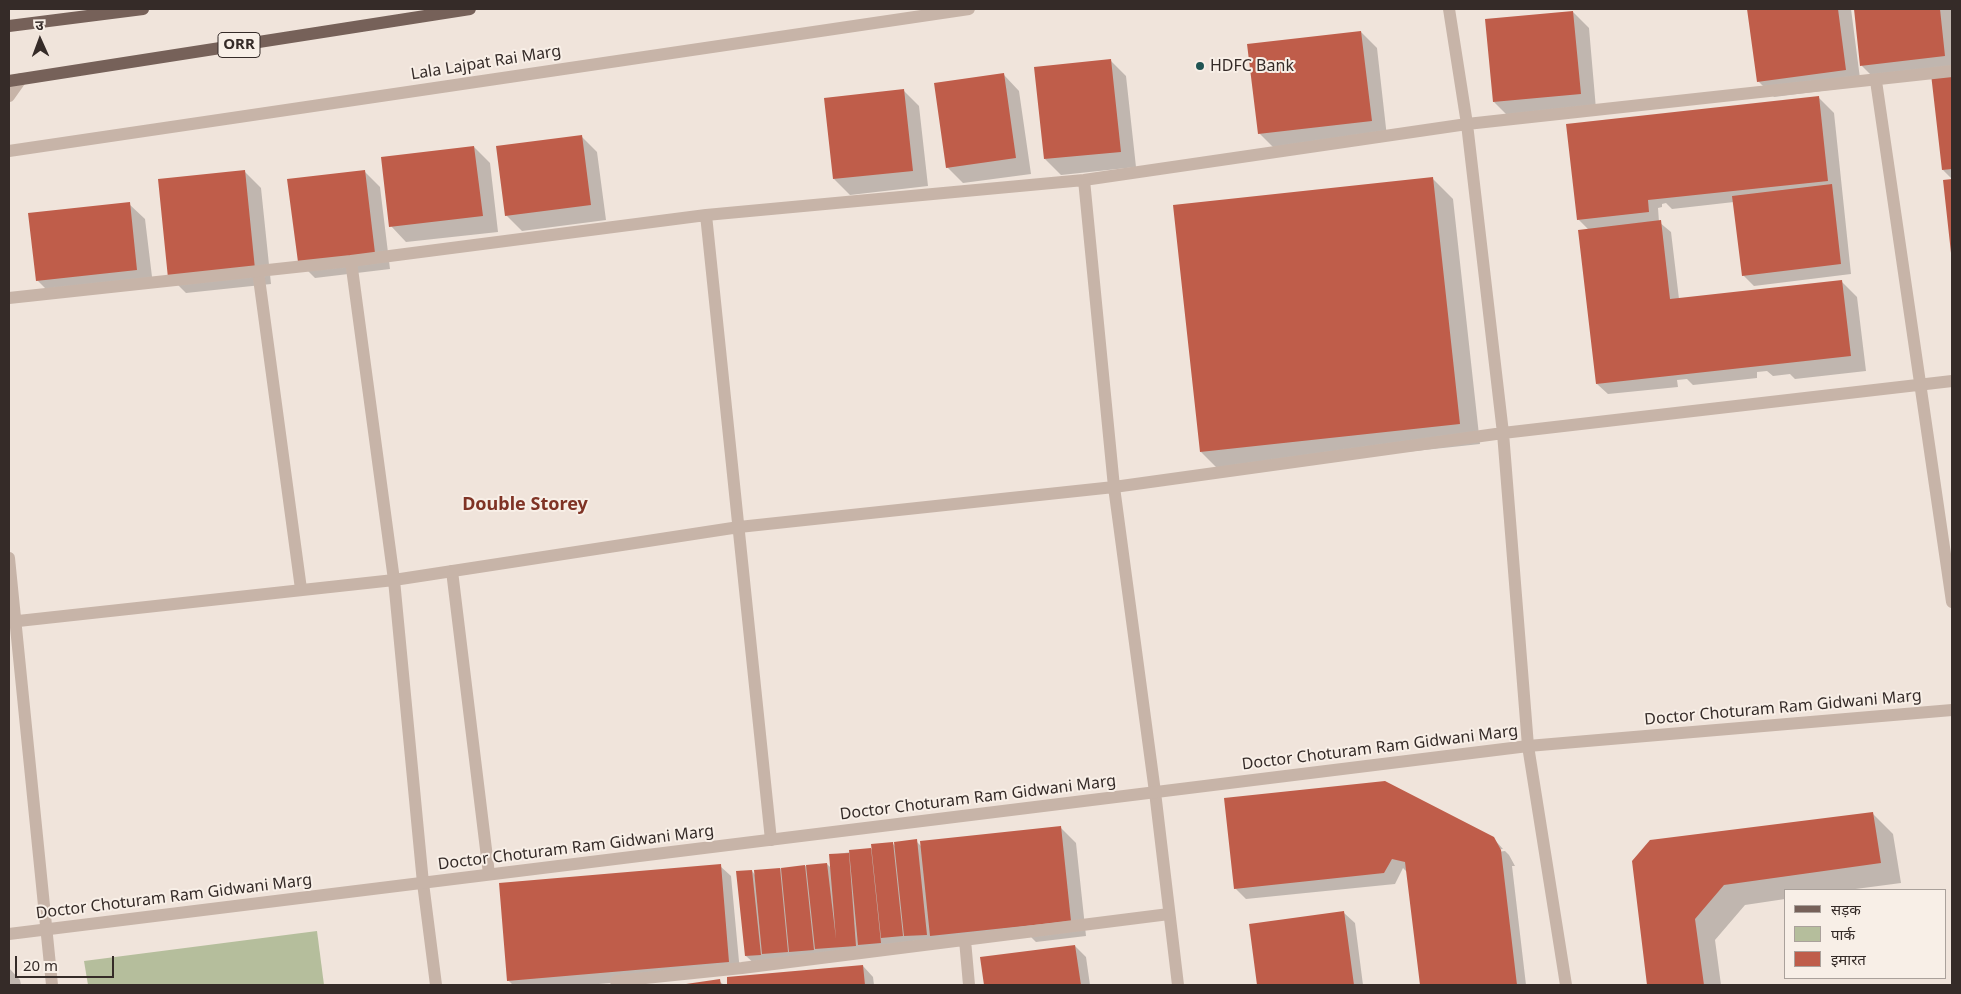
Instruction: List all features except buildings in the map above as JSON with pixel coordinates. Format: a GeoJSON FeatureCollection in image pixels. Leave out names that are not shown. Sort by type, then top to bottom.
{"type":"FeatureCollection","features":[{"type":"Feature","properties":{"kind":"main road"},"geometry":{"type":"LineString","coordinates":[[9,26],[142,9]]}},
{"type":"Feature","properties":{"kind":"main road","name":"ORR"},"geometry":{"type":"LineString","coordinates":[[15,80],[470,9]]}},
{"type":"Feature","properties":{"kind":"street","name":"Lala Lajpat Rai Marg"},"geometry":{"type":"LineString","coordinates":[[9,151],[969,9]]}},
{"type":"Feature","properties":{"kind":"street"},"geometry":{"type":"LineString","coordinates":[[1449,9],[1467,124],[1502,433],[1528,746],[1566,985]]}},
{"type":"Feature","properties":{"kind":"street"},"geometry":{"type":"LineString","coordinates":[[9,298],[351,261],[706,215],[1084,180],[1467,124],[1876,81],[1952,71]]}},
{"type":"Feature","properties":{"kind":"street"},"geometry":{"type":"LineString","coordinates":[[9,96],[15,80]]}},
{"type":"Feature","properties":{"kind":"street"},"geometry":{"type":"LineString","coordinates":[[1876,81],[1952,602]]}},
{"type":"Feature","properties":{"kind":"street"},"geometry":{"type":"LineString","coordinates":[[1084,180],[1114,487],[1155,792],[1178,985]]}},
{"type":"Feature","properties":{"kind":"street"},"geometry":{"type":"LineString","coordinates":[[706,215],[771,840]]}},
{"type":"Feature","properties":{"kind":"street"},"geometry":{"type":"LineString","coordinates":[[351,261],[394,580],[423,883],[436,985]]}},
{"type":"Feature","properties":{"kind":"street"},"geometry":{"type":"LineString","coordinates":[[258,271],[301,589]]}},
{"type":"Feature","properties":{"kind":"street"},"geometry":{"type":"LineString","coordinates":[[13,622],[394,580],[739,527],[1114,487],[1502,433],[1952,381]]}},
{"type":"Feature","properties":{"kind":"street"},"geometry":{"type":"LineString","coordinates":[[9,558],[13,622],[48,929],[52,985]]}},
{"type":"Feature","properties":{"kind":"street"},"geometry":{"type":"LineString","coordinates":[[452,570],[489,874]]}},
{"type":"Feature","properties":{"kind":"street","name":"Doctor Choturam Ram Gidwani Marg"},"geometry":{"type":"LineString","coordinates":[[9,934],[1528,746],[1952,710]]}},
{"type":"Feature","properties":{"kind":"street"},"geometry":{"type":"LineString","coordinates":[[617,985],[616,981],[742,968],[1169,914]]}},
{"type":"Feature","properties":{"kind":"street"},"geometry":{"type":"LineString","coordinates":[[965,940],[969,985]]}},
{"type":"Feature","properties":{"kind":"green space"},"geometry":{"type":"Polygon","coordinates":[[[317,931],[324,985],[88,985],[84,961],[317,931]]]}},
{"type":"Feature","properties":{"kind":"place","name":"HDFC Bank"},"geometry":{"type":"Point","coordinates":[1200,66]}},
{"type":"Feature","properties":{"kind":"district","name":"Double Storey"},"geometry":{"type":"Point","coordinates":[525,505]}}]}
